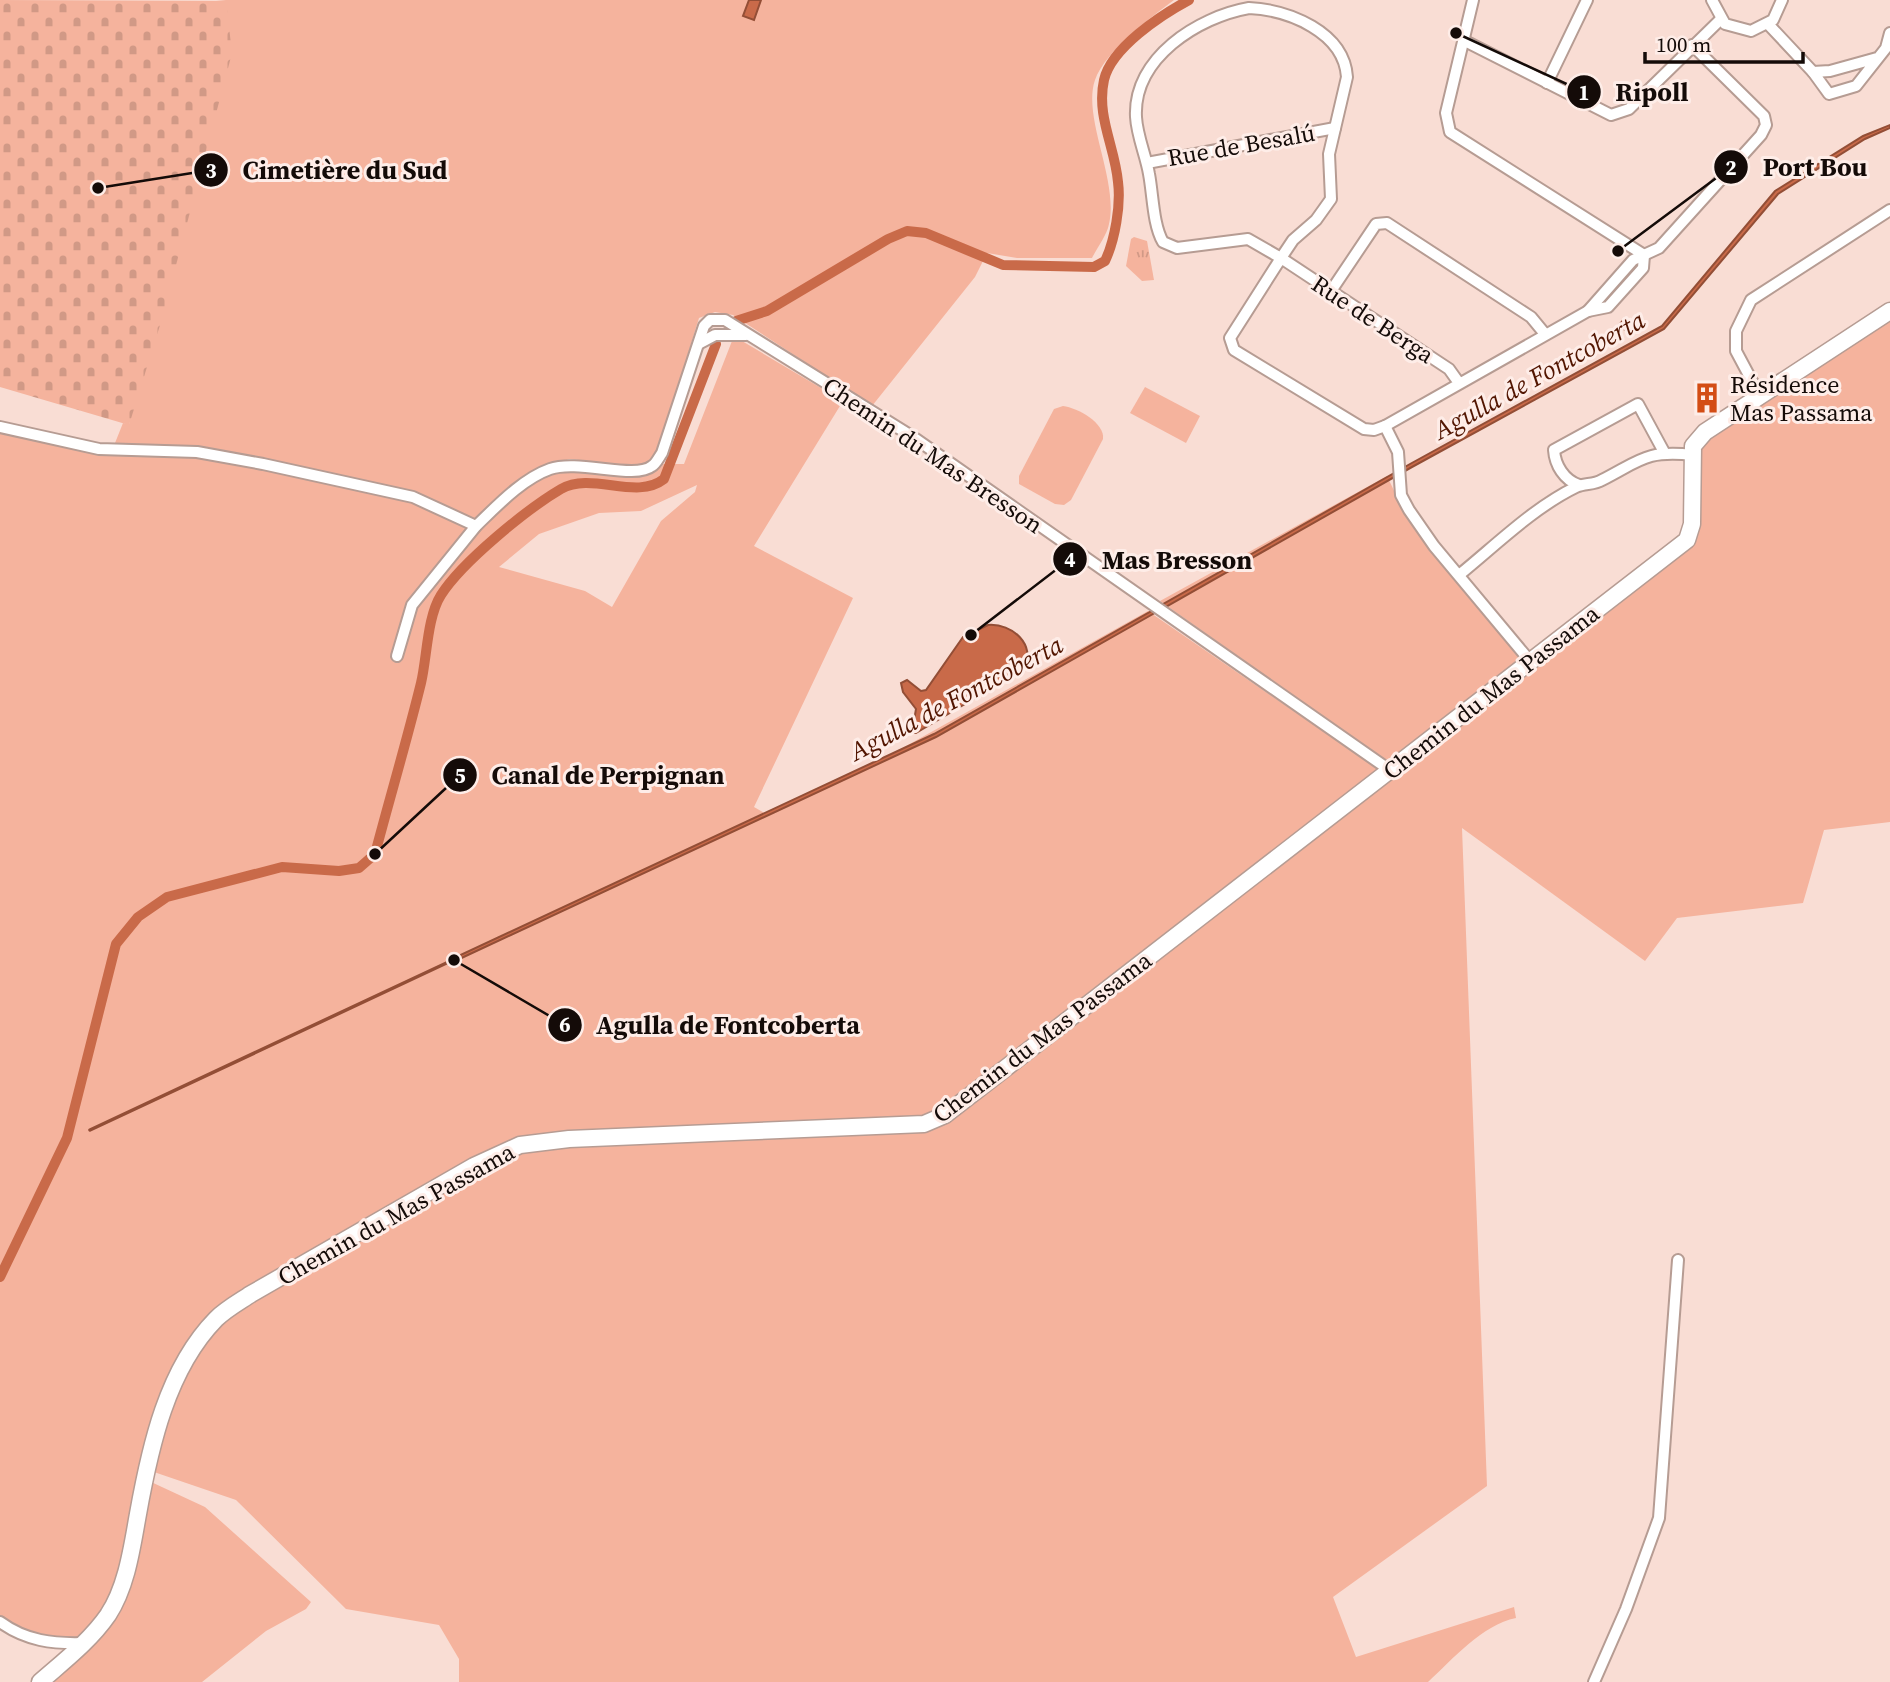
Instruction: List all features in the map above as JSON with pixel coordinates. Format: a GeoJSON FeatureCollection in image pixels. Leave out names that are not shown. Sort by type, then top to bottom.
{"type":"FeatureCollection","features":[{"type":"Feature","properties":{"kind":"street"},"geometry":{"type":"LineString","coordinates":[[1473,0],[1446,113],[1450,132],[1644,255]]}},
{"type":"Feature","properties":{"kind":"street"},"geometry":{"type":"LineString","coordinates":[[1547,83],[1587,0]]}},
{"type":"Feature","properties":{"kind":"street"},"geometry":{"type":"LineString","coordinates":[[1712,0],[1720,20],[1741,30],[1751,31],[1768,24],[1777,15],[1782,0]]}},
{"type":"Feature","properties":{"kind":"street","name":"Rue de Berga"},"geometry":{"type":"LineString","coordinates":[[1385,426],[1374,430],[1364,429],[1234,351],[1230,345],[1230,338],[1281,258],[1293,240],[1316,220],[1331,199],[1329,154],[1347,77],[1343,55],[1335,44],[1293,16],[1276,11],[1249,8],[1228,12],[1198,25],[1174,42],[1152,65],[1140,87],[1136,120],[1147,163],[1160,239],[1168,246],[1177,248],[1248,239],[1281,258],[1449,369],[1459,383]]}},
{"type":"Feature","properties":{"kind":"street"},"geometry":{"type":"LineString","coordinates":[[1463,40],[1604,113],[1619,114],[1629,109],[1720,20]]}},
{"type":"Feature","properties":{"kind":"street"},"geometry":{"type":"LineString","coordinates":[[1768,24],[1813,72],[1829,94],[1856,86],[1886,48],[1890,33]]}},
{"type":"Feature","properties":{"kind":"street"},"geometry":{"type":"LineString","coordinates":[[1644,255],[1659,248],[1761,135],[1766,125],[1764,116],[1692,45]]}},
{"type":"Feature","properties":{"kind":"street"},"geometry":{"type":"LineString","coordinates":[[1813,72],[1830,72],[1877,58]]}},
{"type":"Feature","properties":{"kind":"street","name":"Rue de Besalú"},"geometry":{"type":"LineString","coordinates":[[1147,163],[1335,128]]}},
{"type":"Feature","properties":{"kind":"street"},"geometry":{"type":"LineString","coordinates":[[1760,396],[1736,351],[1736,331],[1751,300],[1890,210]]}},
{"type":"Feature","properties":{"kind":"street"},"geometry":{"type":"LineString","coordinates":[[1331,291],[1376,224],[1387,223],[1531,317],[1545,334]]}},
{"type":"Feature","properties":{"kind":"street"},"geometry":{"type":"LineString","coordinates":[[1530,661],[1459,576],[1409,510],[1401,495],[1398,480],[1398,452],[1385,426],[1588,311],[1608,307],[1643,268],[1644,255]]}},
{"type":"Feature","properties":{"kind":"street"},"geometry":{"type":"LineString","coordinates":[[1459,576],[1546,504],[1579,485],[1599,482],[1641,457],[1664,452],[1693,455],[1693,446],[1705,432],[1890,311]]}},
{"type":"Feature","properties":{"kind":"street","name":"Chemin du Mas Bresson"},"geometry":{"type":"LineString","coordinates":[[397,656],[412,605],[476,526],[508,497],[547,470],[570,464],[640,472],[652,466],[662,453],[701,343],[704,326],[717,318],[749,334],[914,437],[1391,771]]}},
{"type":"Feature","properties":{"kind":"street"},"geometry":{"type":"LineString","coordinates":[[701,343],[715,335],[749,334]]}},
{"type":"Feature","properties":{"kind":"street"},"geometry":{"type":"LineString","coordinates":[[1579,485],[1570,482],[1561,471],[1555,450],[1638,404],[1664,452]]}},
{"type":"Feature","properties":{"kind":"street"},"geometry":{"type":"LineString","coordinates":[[0,427],[99,449],[197,452],[263,464],[413,497],[476,526]]}},
{"type":"Feature","properties":{"kind":"street","name":"Chemin du Mas Passama"},"geometry":{"type":"LineString","coordinates":[[43,1680],[84,1643],[109,1613],[130,1563],[146,1469],[167,1399],[197,1341],[218,1317],[251,1294],[474,1166],[520,1145],[569,1139],[924,1124],[945,1115],[1687,540],[1692,524],[1693,455]]}},
{"type":"Feature","properties":{"kind":"street"},"geometry":{"type":"LineString","coordinates":[[1594,1682],[1626,1609],[1659,1518],[1678,1260]]}},
{"type":"Feature","properties":{"kind":"street"},"geometry":{"type":"LineString","coordinates":[[0,1622],[20,1637],[84,1643]]}},
{"type":"Feature","properties":{"kind":"green space"},"geometry":{"type":"Polygon","coordinates":[[[0,0],[226,1],[232,53],[161,322],[129,425],[0,387],[0,0]]]}},
{"type":"Feature","properties":{"kind":"green space"},"geometry":{"type":"Polygon","coordinates":[[[216,0],[1174,0],[1119,46],[1095,80],[1093,112],[1106,169],[1111,207],[1108,228],[1092,258],[1017,258],[987,253],[975,277],[872,406],[733,315],[715,312],[699,318],[658,451],[649,464],[639,467],[570,459],[545,466],[475,520],[415,492],[198,447],[115,443],[123,423],[129,424],[226,1],[216,0]]]}},
{"type":"Feature","properties":{"kind":"green space"},"geometry":{"type":"Polygon","coordinates":[[[1134,237],[1147,241],[1154,280],[1142,281],[1126,266],[1131,239],[1134,237]]]}},
{"type":"Feature","properties":{"kind":"green space"},"geometry":{"type":"Polygon","coordinates":[[[1890,316],[1890,822],[1824,830],[1803,903],[1677,918],[1645,961],[1462,828],[1487,1486],[1333,1597],[1356,1657],[1514,1607],[1516,1618],[1480,1635],[1428,1682],[459,1682],[459,1659],[439,1625],[346,1609],[236,1500],[151,1471],[169,1411],[186,1371],[208,1336],[226,1318],[253,1299],[477,1171],[522,1150],[570,1144],[925,1130],[1691,545],[1698,456],[1704,443],[1719,428],[1890,316]]]}},
{"type":"Feature","properties":{"kind":"green space"},"geometry":{"type":"Polygon","coordinates":[[[732,341],[742,341],[843,401],[754,546],[853,598],[754,807],[766,814],[899,750],[1148,611],[1381,771],[942,1110],[923,1119],[519,1140],[192,1338],[125,1561],[104,1610],[80,1640],[22,1632],[0,1616],[0,432],[196,456],[262,468],[412,501],[477,531],[518,494],[553,474],[578,469],[641,476],[660,464],[684,464],[732,341]],[[697,485],[641,511],[599,513],[539,534],[499,567],[585,591],[612,607],[661,521],[695,492],[697,485]]]}},
{"type":"Feature","properties":{"kind":"green space"},"geometry":{"type":"Polygon","coordinates":[[[1145,387],[1200,416],[1186,443],[1130,413],[1145,387]]]}},
{"type":"Feature","properties":{"kind":"green space"},"geometry":{"type":"Polygon","coordinates":[[[1063,406],[1089,417],[1100,427],[1103,439],[1071,500],[1064,505],[1055,504],[1019,484],[1019,476],[1054,409],[1063,406]]]}},
{"type":"Feature","properties":{"kind":"green space"},"geometry":{"type":"Polygon","coordinates":[[[1387,476],[1397,497],[1522,659],[1390,764],[1160,601],[1387,476]]]}},
{"type":"Feature","properties":{"kind":"green space"},"geometry":{"type":"Polygon","coordinates":[[[149,1481],[205,1507],[311,1602],[306,1609],[266,1631],[202,1682],[48,1682],[114,1616],[149,1481]]]}},
{"type":"Feature","properties":{"kind":"water"},"geometry":{"type":"Polygon","coordinates":[[[749,0],[761,0],[754,20],[743,16],[749,0]]]}},
{"type":"Feature","properties":{"kind":"water"},"geometry":{"type":"Polygon","coordinates":[[[1890,125],[1890,128],[1865,139],[1778,194],[1664,329],[1412,467],[1162,609],[1158,607],[1410,464],[1662,326],[1775,191],[1863,136],[1890,125]]]}},
{"type":"Feature","properties":{"kind":"water"},"geometry":{"type":"Polygon","coordinates":[[[1625,318],[1644,328],[1631,335],[1619,325],[1625,318]]]}},
{"type":"Feature","properties":{"kind":"water"},"geometry":{"type":"Polygon","coordinates":[[[1157,608],[1160,610],[936,737],[455,961],[454,958],[934,734],[1157,608]]]}},
{"type":"Feature","properties":{"kind":"water"},"geometry":{"type":"Polygon","coordinates":[[[988,625],[1006,628],[1020,637],[1027,652],[1024,669],[916,733],[912,732],[916,709],[903,692],[901,683],[907,680],[921,691],[926,690],[963,637],[988,625]]]}},
{"type":"Feature","properties":{"kind":"waterway"},"geometry":{"type":"LineString","coordinates":[[736,321],[767,311],[888,239],[907,231],[926,233],[1003,265],[1094,267],[1105,261],[1114,233],[1119,191],[1102,106],[1104,80],[1116,56],[1127,45],[1152,23],[1189,0]]}},
{"type":"Feature","properties":{"kind":"waterway"},"geometry":{"type":"LineString","coordinates":[[0,1277],[67,1138],[116,944],[138,917],[167,897],[282,867],[339,871],[359,868],[375,854],[421,683],[433,615],[441,595],[464,567],[496,537],[561,489],[586,483],[640,487],[653,485],[664,479],[716,344]]}},
{"type":"Feature","properties":{"kind":"waterway","name":"Agulla de Fontcoberta"},"geometry":{"type":"LineString","coordinates":[[90,1130],[455,959]]}},
{"type":"Feature","properties":{"kind":"place","name":"Ripoll"},"geometry":{"type":"Point","coordinates":[1456,33]}},
{"type":"Feature","properties":{"kind":"place","name":"Cimetière du Sud"},"geometry":{"type":"Point","coordinates":[98,188]}},
{"type":"Feature","properties":{"kind":"place","name":"Port Bou"},"geometry":{"type":"Point","coordinates":[1618,251]}},
{"type":"Feature","properties":{"kind":"place","name":"Résidence Mas Passama"},"geometry":{"type":"Point","coordinates":[1707,398]}},
{"type":"Feature","properties":{"kind":"place","name":"Mas Bresson"},"geometry":{"type":"Point","coordinates":[971,635]}},
{"type":"Feature","properties":{"kind":"place","name":"Canal de Perpignan"},"geometry":{"type":"Point","coordinates":[375,854]}},
{"type":"Feature","properties":{"kind":"place","name":"Agulla de Fontcoberta"},"geometry":{"type":"Point","coordinates":[454,960]}}]}
